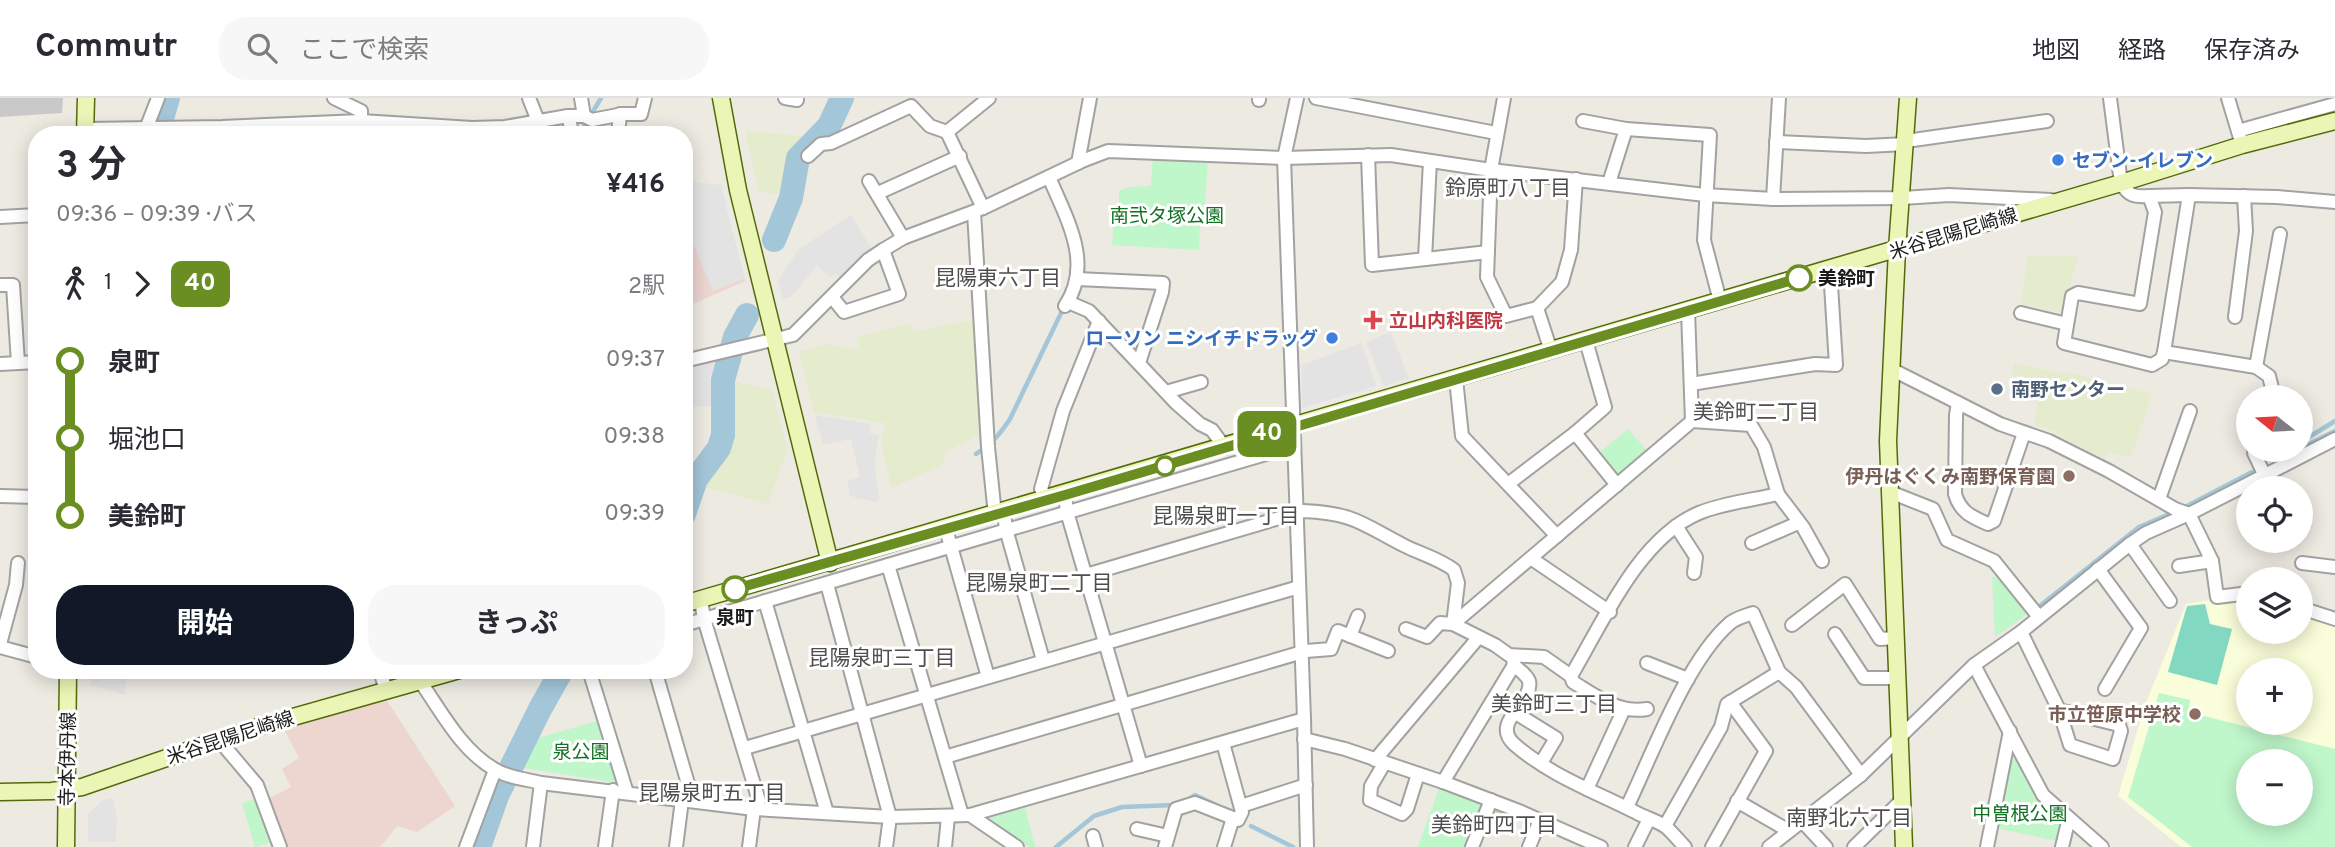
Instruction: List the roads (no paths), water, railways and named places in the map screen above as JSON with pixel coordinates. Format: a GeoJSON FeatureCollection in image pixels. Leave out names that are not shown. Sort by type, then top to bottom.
{"type":"FeatureCollection","features":[{"type":"Feature","properties":{"kind":"main road"},"geometry":{"type":"LineString","coordinates":[[85,126],[86,98]]}},
{"type":"Feature","properties":{"kind":"main road"},"geometry":{"type":"LineString","coordinates":[[721,98],[738,190],[830,563]]}},
{"type":"Feature","properties":{"kind":"main road"},"geometry":{"type":"LineString","coordinates":[[1904,847],[1888,441],[1908,98]]}},
{"type":"Feature","properties":{"kind":"main road","name":"米谷昆陽尼崎線"},"geometry":{"type":"LineString","coordinates":[[693,602],[946,530],[1002,519],[1047,500],[1066,503],[1293,426],[2121,183],[2240,138],[2307,120],[2335,121]]}},
{"type":"Feature","properties":{"kind":"main road","name":"寺本伊丹線"},"geometry":{"type":"LineString","coordinates":[[65,847],[68,679]]}},
{"type":"Feature","properties":{"kind":"main road","name":"米谷昆陽尼崎線"},"geometry":{"type":"LineString","coordinates":[[0,792],[82,787],[254,727],[427,679]]}},
{"type":"Feature","properties":{"kind":"street"},"geometry":{"type":"LineString","coordinates":[[147,126],[158,98]]}},
{"type":"Feature","properties":{"kind":"street"},"geometry":{"type":"LineString","coordinates":[[334,98],[361,111],[361,121]]}},
{"type":"Feature","properties":{"kind":"street"},"geometry":{"type":"LineString","coordinates":[[529,98],[538,121]]}},
{"type":"Feature","properties":{"kind":"street"},"geometry":{"type":"LineString","coordinates":[[581,98],[584,116]]}},
{"type":"Feature","properties":{"kind":"street"},"geometry":{"type":"LineString","coordinates":[[510,126],[568,116],[584,116],[592,120],[621,114],[642,114],[645,98]]}},
{"type":"Feature","properties":{"kind":"street"},"geometry":{"type":"LineString","coordinates":[[785,98],[797,98]]}},
{"type":"Feature","properties":{"kind":"street"},"geometry":{"type":"LineString","coordinates":[[947,132],[989,98]]}},
{"type":"Feature","properties":{"kind":"street"},"geometry":{"type":"LineString","coordinates":[[1078,163],[1090,98]]}},
{"type":"Feature","properties":{"kind":"street"},"geometry":{"type":"LineString","coordinates":[[1297,98],[1284,158],[1307,847]]}},
{"type":"Feature","properties":{"kind":"street"},"geometry":{"type":"LineString","coordinates":[[1315,98],[1496,133]]}},
{"type":"Feature","properties":{"kind":"street"},"geometry":{"type":"LineString","coordinates":[[1504,98],[1491,170],[1487,277],[1506,316],[1537,308],[1562,282],[1571,250],[1576,178]]}},
{"type":"Feature","properties":{"kind":"street"},"geometry":{"type":"LineString","coordinates":[[1773,199],[1779,98]]}},
{"type":"Feature","properties":{"kind":"street"},"geometry":{"type":"LineString","coordinates":[[2110,98],[2121,183],[2128,194],[2136,197],[2244,196],[2335,202]]}},
{"type":"Feature","properties":{"kind":"street"},"geometry":{"type":"LineString","coordinates":[[2228,98],[2240,138]]}},
{"type":"Feature","properties":{"kind":"street"},"geometry":{"type":"LineString","coordinates":[[2300,98],[2307,120],[2335,104]]}},
{"type":"Feature","properties":{"kind":"street"},"geometry":{"type":"LineString","coordinates":[[808,156],[821,144],[911,106],[929,125],[947,132],[960,156],[979,210],[988,447],[1002,519],[1042,660]]}},
{"type":"Feature","properties":{"kind":"street"},"geometry":{"type":"LineString","coordinates":[[619,126],[621,114]]}},
{"type":"Feature","properties":{"kind":"street"},"geometry":{"type":"LineString","coordinates":[[568,116],[571,126]]}},
{"type":"Feature","properties":{"kind":"street"},"geometry":{"type":"LineString","coordinates":[[1776,142],[1866,146],[1906,142],[1973,125],[2026,118],[2047,121]]}},
{"type":"Feature","properties":{"kind":"street"},"geometry":{"type":"LineString","coordinates":[[227,126],[361,121],[411,126]]}},
{"type":"Feature","properties":{"kind":"street"},"geometry":{"type":"LineString","coordinates":[[1583,121],[1626,129],[1710,135],[1704,240],[1720,301]]}},
{"type":"Feature","properties":{"kind":"street"},"geometry":{"type":"LineString","coordinates":[[1609,183],[1626,129]]}},
{"type":"Feature","properties":{"kind":"street"},"geometry":{"type":"LineString","coordinates":[[693,359],[793,335],[867,260],[903,238],[979,210],[1100,153],[1118,150],[1284,158],[1391,155],[1491,170],[1705,195],[1773,199],[1949,195],[2062,200]]}},
{"type":"Feature","properties":{"kind":"street"},"geometry":{"type":"LineString","coordinates":[[1368,155],[1371,265],[1488,252]]}},
{"type":"Feature","properties":{"kind":"street"},"geometry":{"type":"LineString","coordinates":[[878,193],[960,156]]}},
{"type":"Feature","properties":{"kind":"street"},"geometry":{"type":"LineString","coordinates":[[1425,259],[1430,161]]}},
{"type":"Feature","properties":{"kind":"street"},"geometry":{"type":"LineString","coordinates":[[1049,177],[1077,244],[1077,279],[1067,304],[1089,312],[1099,321],[1176,404],[1200,424],[1212,430],[1225,448]]}},
{"type":"Feature","properties":{"kind":"street"},"geometry":{"type":"LineString","coordinates":[[869,181],[903,238]]}},
{"type":"Feature","properties":{"kind":"street"},"geometry":{"type":"LineString","coordinates":[[2149,196],[2155,212],[2140,304],[2078,293],[2072,296],[2064,343],[2152,365],[2162,359],[2189,195]]}},
{"type":"Feature","properties":{"kind":"street"},"geometry":{"type":"LineString","coordinates":[[2235,317],[2246,231],[2244,196]]}},
{"type":"Feature","properties":{"kind":"street"},"geometry":{"type":"LineString","coordinates":[[0,217],[28,215]]}},
{"type":"Feature","properties":{"kind":"street"},"geometry":{"type":"LineString","coordinates":[[2256,368],[2280,234]]}},
{"type":"Feature","properties":{"kind":"street"},"geometry":{"type":"LineString","coordinates":[[832,297],[844,312],[898,294],[883,250]]}},
{"type":"Feature","properties":{"kind":"street"},"geometry":{"type":"LineString","coordinates":[[1691,384],[1815,363],[1836,365],[1830,269]]}},
{"type":"Feature","properties":{"kind":"street"},"geometry":{"type":"LineString","coordinates":[[1077,279],[1163,283],[1139,363]]}},
{"type":"Feature","properties":{"kind":"street"},"geometry":{"type":"LineString","coordinates":[[0,285],[13,285],[18,363]]}},
{"type":"Feature","properties":{"kind":"street"},"geometry":{"type":"LineString","coordinates":[[1537,308],[1551,351]]}},
{"type":"Feature","properties":{"kind":"street"},"geometry":{"type":"LineString","coordinates":[[1688,311],[1692,421]]}},
{"type":"Feature","properties":{"kind":"street"},"geometry":{"type":"LineString","coordinates":[[2021,313],[2067,324]]}},
{"type":"Feature","properties":{"kind":"street"},"geometry":{"type":"LineString","coordinates":[[1047,500],[1041,489],[1056,431],[1099,321]]}},
{"type":"Feature","properties":{"kind":"street"},"geometry":{"type":"LineString","coordinates":[[1508,484],[1605,407],[1586,341]]}},
{"type":"Feature","properties":{"kind":"street"},"geometry":{"type":"LineString","coordinates":[[2164,352],[2256,368],[2269,376],[2271,385]]}},
{"type":"Feature","properties":{"kind":"street"},"geometry":{"type":"LineString","coordinates":[[0,364],[28,362]]}},
{"type":"Feature","properties":{"kind":"street"},"geometry":{"type":"LineString","coordinates":[[1891,369],[2000,424],[2049,441],[2189,514],[2212,561],[2217,597],[2236,595]]}},
{"type":"Feature","properties":{"kind":"street"},"geometry":{"type":"LineString","coordinates":[[1456,379],[1462,436],[1557,536]]}},
{"type":"Feature","properties":{"kind":"street"},"geometry":{"type":"LineString","coordinates":[[1166,392],[1201,382]]}},
{"type":"Feature","properties":{"kind":"street"},"geometry":{"type":"LineString","coordinates":[[1958,403],[1955,489],[1960,505],[1972,517],[1988,524],[1994,521],[2024,433]]}},
{"type":"Feature","properties":{"kind":"street"},"geometry":{"type":"LineString","coordinates":[[2159,499],[2192,419]]}},
{"type":"Feature","properties":{"kind":"street"},"geometry":{"type":"LineString","coordinates":[[1452,624],[1692,421],[1751,425],[1764,447],[1778,494],[1822,561]]}},
{"type":"Feature","properties":{"kind":"street"},"geometry":{"type":"LineString","coordinates":[[1575,433],[1617,485]]}},
{"type":"Feature","properties":{"kind":"street"},"geometry":{"type":"LineString","coordinates":[[1769,847],[1861,775],[1974,665],[2021,632],[2130,544],[2146,533],[2189,514],[2335,439]]}},
{"type":"Feature","properties":{"kind":"street"},"geometry":{"type":"LineString","coordinates":[[693,622],[949,547],[1002,519],[1293,446]]}},
{"type":"Feature","properties":{"kind":"street"},"geometry":{"type":"LineString","coordinates":[[2258,462],[2264,474]]}},
{"type":"Feature","properties":{"kind":"street"},"geometry":{"type":"LineString","coordinates":[[1891,492],[1933,509],[1947,540],[1994,561],[2039,617]]}},
{"type":"Feature","properties":{"kind":"street"},"geometry":{"type":"LineString","coordinates":[[1571,676],[1633,569],[1676,526],[1700,513],[1778,494]]}},
{"type":"Feature","properties":{"kind":"street"},"geometry":{"type":"LineString","coordinates":[[0,496],[28,497]]}},
{"type":"Feature","properties":{"kind":"street"},"geometry":{"type":"LineString","coordinates":[[1066,503],[1141,766]]}},
{"type":"Feature","properties":{"kind":"street"},"geometry":{"type":"LineString","coordinates":[[1086,575],[1303,511],[1331,512],[1368,525],[1454,570],[1458,583],[1452,624]]}},
{"type":"Feature","properties":{"kind":"street"},"geometry":{"type":"LineString","coordinates":[[1752,543],[1798,523]]}},
{"type":"Feature","properties":{"kind":"street"},"geometry":{"type":"LineString","coordinates":[[1676,526],[1696,557],[1694,573]]}},
{"type":"Feature","properties":{"kind":"street"},"geometry":{"type":"LineString","coordinates":[[946,530],[988,677]]}},
{"type":"Feature","properties":{"kind":"street"},"geometry":{"type":"LineString","coordinates":[[2130,544],[2170,601]]}},
{"type":"Feature","properties":{"kind":"street"},"geometry":{"type":"LineString","coordinates":[[1532,559],[1609,612]]}},
{"type":"Feature","properties":{"kind":"street"},"geometry":{"type":"LineString","coordinates":[[2179,566],[2212,561]]}},
{"type":"Feature","properties":{"kind":"street"},"geometry":{"type":"LineString","coordinates":[[888,565],[945,757],[966,815],[1009,845]]}},
{"type":"Feature","properties":{"kind":"street"},"geometry":{"type":"LineString","coordinates":[[2313,568],[2335,567]]}},
{"type":"Feature","properties":{"kind":"street"},"geometry":{"type":"LineString","coordinates":[[2098,569],[2141,628],[2105,689]]}},
{"type":"Feature","properties":{"kind":"street"},"geometry":{"type":"LineString","coordinates":[[20,570],[0,646],[28,654]]}},
{"type":"Feature","properties":{"kind":"street"},"geometry":{"type":"LineString","coordinates":[[827,584],[890,817],[886,847]]}},
{"type":"Feature","properties":{"kind":"street"},"geometry":{"type":"LineString","coordinates":[[1792,625],[1845,584],[1880,639],[1896,638]]}},
{"type":"Feature","properties":{"kind":"street"},"geometry":{"type":"LineString","coordinates":[[745,748],[1299,587]]}},
{"type":"Feature","properties":{"kind":"street"},"geometry":{"type":"LineString","coordinates":[[701,600],[704,618],[759,801],[754,809],[749,847]]}},
{"type":"Feature","properties":{"kind":"street"},"geometry":{"type":"LineString","coordinates":[[765,601],[827,813]]}},
{"type":"Feature","properties":{"kind":"street"},"geometry":{"type":"LineString","coordinates":[[2313,612],[2335,619]]}},
{"type":"Feature","properties":{"kind":"street"},"geometry":{"type":"LineString","coordinates":[[1627,807],[1688,679],[1718,635],[1731,621],[1753,613],[1779,672],[1796,687],[1861,775]]}},
{"type":"Feature","properties":{"kind":"street"},"geometry":{"type":"LineString","coordinates":[[1350,636],[1358,616]]}},
{"type":"Feature","properties":{"kind":"street"},"geometry":{"type":"LineString","coordinates":[[1406,629],[1427,637],[1440,624],[1452,624],[1513,661],[1527,676],[1529,685],[1507,727],[1511,740],[1541,763],[1587,789],[1665,826],[1685,847]]}},
{"type":"Feature","properties":{"kind":"street"},"geometry":{"type":"LineString","coordinates":[[945,757],[1306,651],[1331,649],[1338,631],[1388,651]]}},
{"type":"Feature","properties":{"kind":"street"},"geometry":{"type":"LineString","coordinates":[[2021,632],[2059,710],[2070,745],[2113,759],[2121,732],[2119,725],[2059,710]]}},
{"type":"Feature","properties":{"kind":"street"},"geometry":{"type":"LineString","coordinates":[[1835,634],[1864,678],[1898,678]]}},
{"type":"Feature","properties":{"kind":"street"},"geometry":{"type":"LineString","coordinates":[[1418,774],[1407,809],[1402,814],[1370,800],[1371,786],[1380,762],[1478,638]]}},
{"type":"Feature","properties":{"kind":"street"},"geometry":{"type":"LineString","coordinates":[[1513,661],[1544,657],[1571,676],[1573,682],[1605,702],[1624,709],[1647,709]]}},
{"type":"Feature","properties":{"kind":"street"},"geometry":{"type":"LineString","coordinates":[[1443,782],[1513,661]]}},
{"type":"Feature","properties":{"kind":"street"},"geometry":{"type":"LineString","coordinates":[[1647,663],[1688,679]]}},
{"type":"Feature","properties":{"kind":"street"},"geometry":{"type":"LineString","coordinates":[[1974,665],[2043,795],[2102,847]]}},
{"type":"Feature","properties":{"kind":"street"},"geometry":{"type":"LineString","coordinates":[[1665,826],[1721,727],[1727,704],[1779,672]]}},
{"type":"Feature","properties":{"kind":"street"},"geometry":{"type":"LineString","coordinates":[[383,679],[386,691]]}},
{"type":"Feature","properties":{"kind":"street"},"geometry":{"type":"LineString","coordinates":[[592,679],[627,793]]}},
{"type":"Feature","properties":{"kind":"street"},"geometry":{"type":"LineString","coordinates":[[657,679],[688,801],[676,847]]}},
{"type":"Feature","properties":{"kind":"street"},"geometry":{"type":"LineString","coordinates":[[420,681],[477,757],[503,773],[541,783],[754,809],[890,817],[966,815],[1304,719]]}},
{"type":"Feature","properties":{"kind":"street"},"geometry":{"type":"LineString","coordinates":[[1712,847],[1766,751],[1730,702]]}},
{"type":"Feature","properties":{"kind":"street"},"geometry":{"type":"LineString","coordinates":[[1587,789],[1624,709]]}},
{"type":"Feature","properties":{"kind":"street"},"geometry":{"type":"LineString","coordinates":[[1514,712],[1556,738],[1541,763]]}},
{"type":"Feature","properties":{"kind":"street"},"geometry":{"type":"LineString","coordinates":[[1987,847],[2010,731]]}},
{"type":"Feature","properties":{"kind":"street"},"geometry":{"type":"LineString","coordinates":[[1304,739],[1345,749],[1443,782],[1601,847]]}},
{"type":"Feature","properties":{"kind":"street"},"geometry":{"type":"LineString","coordinates":[[219,740],[257,785],[280,847]]}},
{"type":"Feature","properties":{"kind":"street"},"geometry":{"type":"LineString","coordinates":[[1138,829],[1166,841],[1176,809],[1195,803],[1238,820],[1242,812],[1241,806],[1223,743]]}},
{"type":"Feature","properties":{"kind":"street"},"geometry":{"type":"LineString","coordinates":[[466,847],[503,773]]}},
{"type":"Feature","properties":{"kind":"street"},"geometry":{"type":"LineString","coordinates":[[533,847],[541,783]]}},
{"type":"Feature","properties":{"kind":"street"},"geometry":{"type":"LineString","coordinates":[[1241,806],[1306,785]]}},
{"type":"Feature","properties":{"kind":"street"},"geometry":{"type":"LineString","coordinates":[[605,847],[613,790]]}},
{"type":"Feature","properties":{"kind":"street"},"geometry":{"type":"LineString","coordinates":[[1472,847],[1491,800]]}},
{"type":"Feature","properties":{"kind":"street"},"geometry":{"type":"LineString","coordinates":[[1854,847],[1902,800]]}},
{"type":"Feature","properties":{"kind":"street"},"geometry":{"type":"LineString","coordinates":[[1737,801],[1789,831]]}},
{"type":"Feature","properties":{"kind":"street"},"geometry":{"type":"LineString","coordinates":[[945,847],[948,817]]}},
{"type":"Feature","properties":{"kind":"street"},"geometry":{"type":"LineString","coordinates":[[1224,847],[1233,818]]}},
{"type":"Feature","properties":{"kind":"street"},"geometry":{"type":"LineString","coordinates":[[2063,847],[2069,818]]}},
{"type":"Feature","properties":{"kind":"street"},"geometry":{"type":"LineString","coordinates":[[1635,847],[1649,819]]}},
{"type":"Feature","properties":{"kind":"street"},"geometry":{"type":"LineString","coordinates":[[1529,847],[1540,820]]}},
{"type":"Feature","properties":{"kind":"street"},"geometry":{"type":"LineString","coordinates":[[1802,821],[1826,847]]}},
{"type":"Feature","properties":{"kind":"waterway"},"geometry":{"type":"LineString","coordinates":[[160,126],[168,98]]}},
{"type":"Feature","properties":{"kind":"waterway"},"geometry":{"type":"LineString","coordinates":[[584,126],[601,98]]}},
{"type":"Feature","properties":{"kind":"waterway"},"geometry":{"type":"LineString","coordinates":[[774,240],[791,198],[798,158],[829,126],[842,98]]}},
{"type":"Feature","properties":{"kind":"waterway"},"geometry":{"type":"LineString","coordinates":[[976,454],[995,439],[1010,419],[1064,307]]}},
{"type":"Feature","properties":{"kind":"waterway"},"geometry":{"type":"LineString","coordinates":[[693,488],[696,479],[719,448],[723,435],[723,380],[735,337],[747,315]]}},
{"type":"Feature","properties":{"kind":"waterway"},"geometry":{"type":"LineString","coordinates":[[2314,434],[2335,421]]}},
{"type":"Feature","properties":{"kind":"waterway"},"geometry":{"type":"LineString","coordinates":[[2314,442],[2335,431]]}},
{"type":"Feature","properties":{"kind":"waterway"},"geometry":{"type":"LineString","coordinates":[[2187,506],[2252,472]]}},
{"type":"Feature","properties":{"kind":"waterway"},"geometry":{"type":"LineString","coordinates":[[2041,605],[2139,527],[2167,515]]}},
{"type":"Feature","properties":{"kind":"waterway"},"geometry":{"type":"LineString","coordinates":[[479,847],[497,796],[557,679]]}},
{"type":"Feature","properties":{"kind":"waterway"},"geometry":{"type":"LineString","coordinates":[[1189,799],[1195,795],[1218,806]]}},
{"type":"Feature","properties":{"kind":"waterway"},"geometry":{"type":"LineString","coordinates":[[1056,847],[1094,816],[1122,807],[1175,805]]}},
{"type":"Feature","properties":{"kind":"waterway"},"geometry":{"type":"LineString","coordinates":[[1251,826],[1293,847]]}},
{"type":"Feature","properties":{"kind":"place","name":"セブン-イレブン"},"geometry":{"type":"Point","coordinates":[2058,160]}},
{"type":"Feature","properties":{"kind":"place","name":"美鈴町"},"geometry":{"type":"Point","coordinates":[1799,278]}},
{"type":"Feature","properties":{"kind":"place","name":"立山内科医院"},"geometry":{"type":"Point","coordinates":[1373,320]}},
{"type":"Feature","properties":{"kind":"place","name":"ローソン ニシイチドラッグ"},"geometry":{"type":"Point","coordinates":[1332,338]}},
{"type":"Feature","properties":{"kind":"place","name":"南野センター"},"geometry":{"type":"Point","coordinates":[1997,389]}},
{"type":"Feature","properties":{"kind":"place","name":"伊丹はぐくみ南野保育園"},"geometry":{"type":"Point","coordinates":[2069,476]}},
{"type":"Feature","properties":{"kind":"place","name":"泉町"},"geometry":{"type":"Point","coordinates":[735,589]}},
{"type":"Feature","properties":{"kind":"place","name":"市立笹原中学校"},"geometry":{"type":"Point","coordinates":[2195,714]}},
{"type":"Feature","properties":{"kind":"district","name":"鈴原町八丁目"},"geometry":{"type":"Point","coordinates":[1508,188]}},
{"type":"Feature","properties":{"kind":"district","name":"昆陽東六丁目"},"geometry":{"type":"Point","coordinates":[998,278]}},
{"type":"Feature","properties":{"kind":"district","name":"美鈴町二丁目"},"geometry":{"type":"Point","coordinates":[1756,412]}},
{"type":"Feature","properties":{"kind":"district","name":"昆陽泉町一丁目"},"geometry":{"type":"Point","coordinates":[1226,516]}},
{"type":"Feature","properties":{"kind":"district","name":"昆陽泉町二丁目"},"geometry":{"type":"Point","coordinates":[1039,583]}},
{"type":"Feature","properties":{"kind":"district","name":"昆陽泉町三丁目"},"geometry":{"type":"Point","coordinates":[882,658]}},
{"type":"Feature","properties":{"kind":"district","name":"美鈴町三丁目"},"geometry":{"type":"Point","coordinates":[1554,704]}},
{"type":"Feature","properties":{"kind":"district","name":"昆陽泉町五丁目"},"geometry":{"type":"Point","coordinates":[712,793]}},
{"type":"Feature","properties":{"kind":"district","name":"南野北六丁目"},"geometry":{"type":"Point","coordinates":[1849,818]}},
{"type":"Feature","properties":{"kind":"district","name":"美鈴町四丁目"},"geometry":{"type":"Point","coordinates":[1494,825]}},
{"type":"Feature","properties":{"kind":"park label","name":"南弐タ塚公園"},"geometry":{"type":"Point","coordinates":[1167,215]}},
{"type":"Feature","properties":{"kind":"park label","name":"泉公園"},"geometry":{"type":"Point","coordinates":[581,751]}},
{"type":"Feature","properties":{"kind":"park label","name":"中曽根公園"},"geometry":{"type":"Point","coordinates":[2020,813]}}]}
